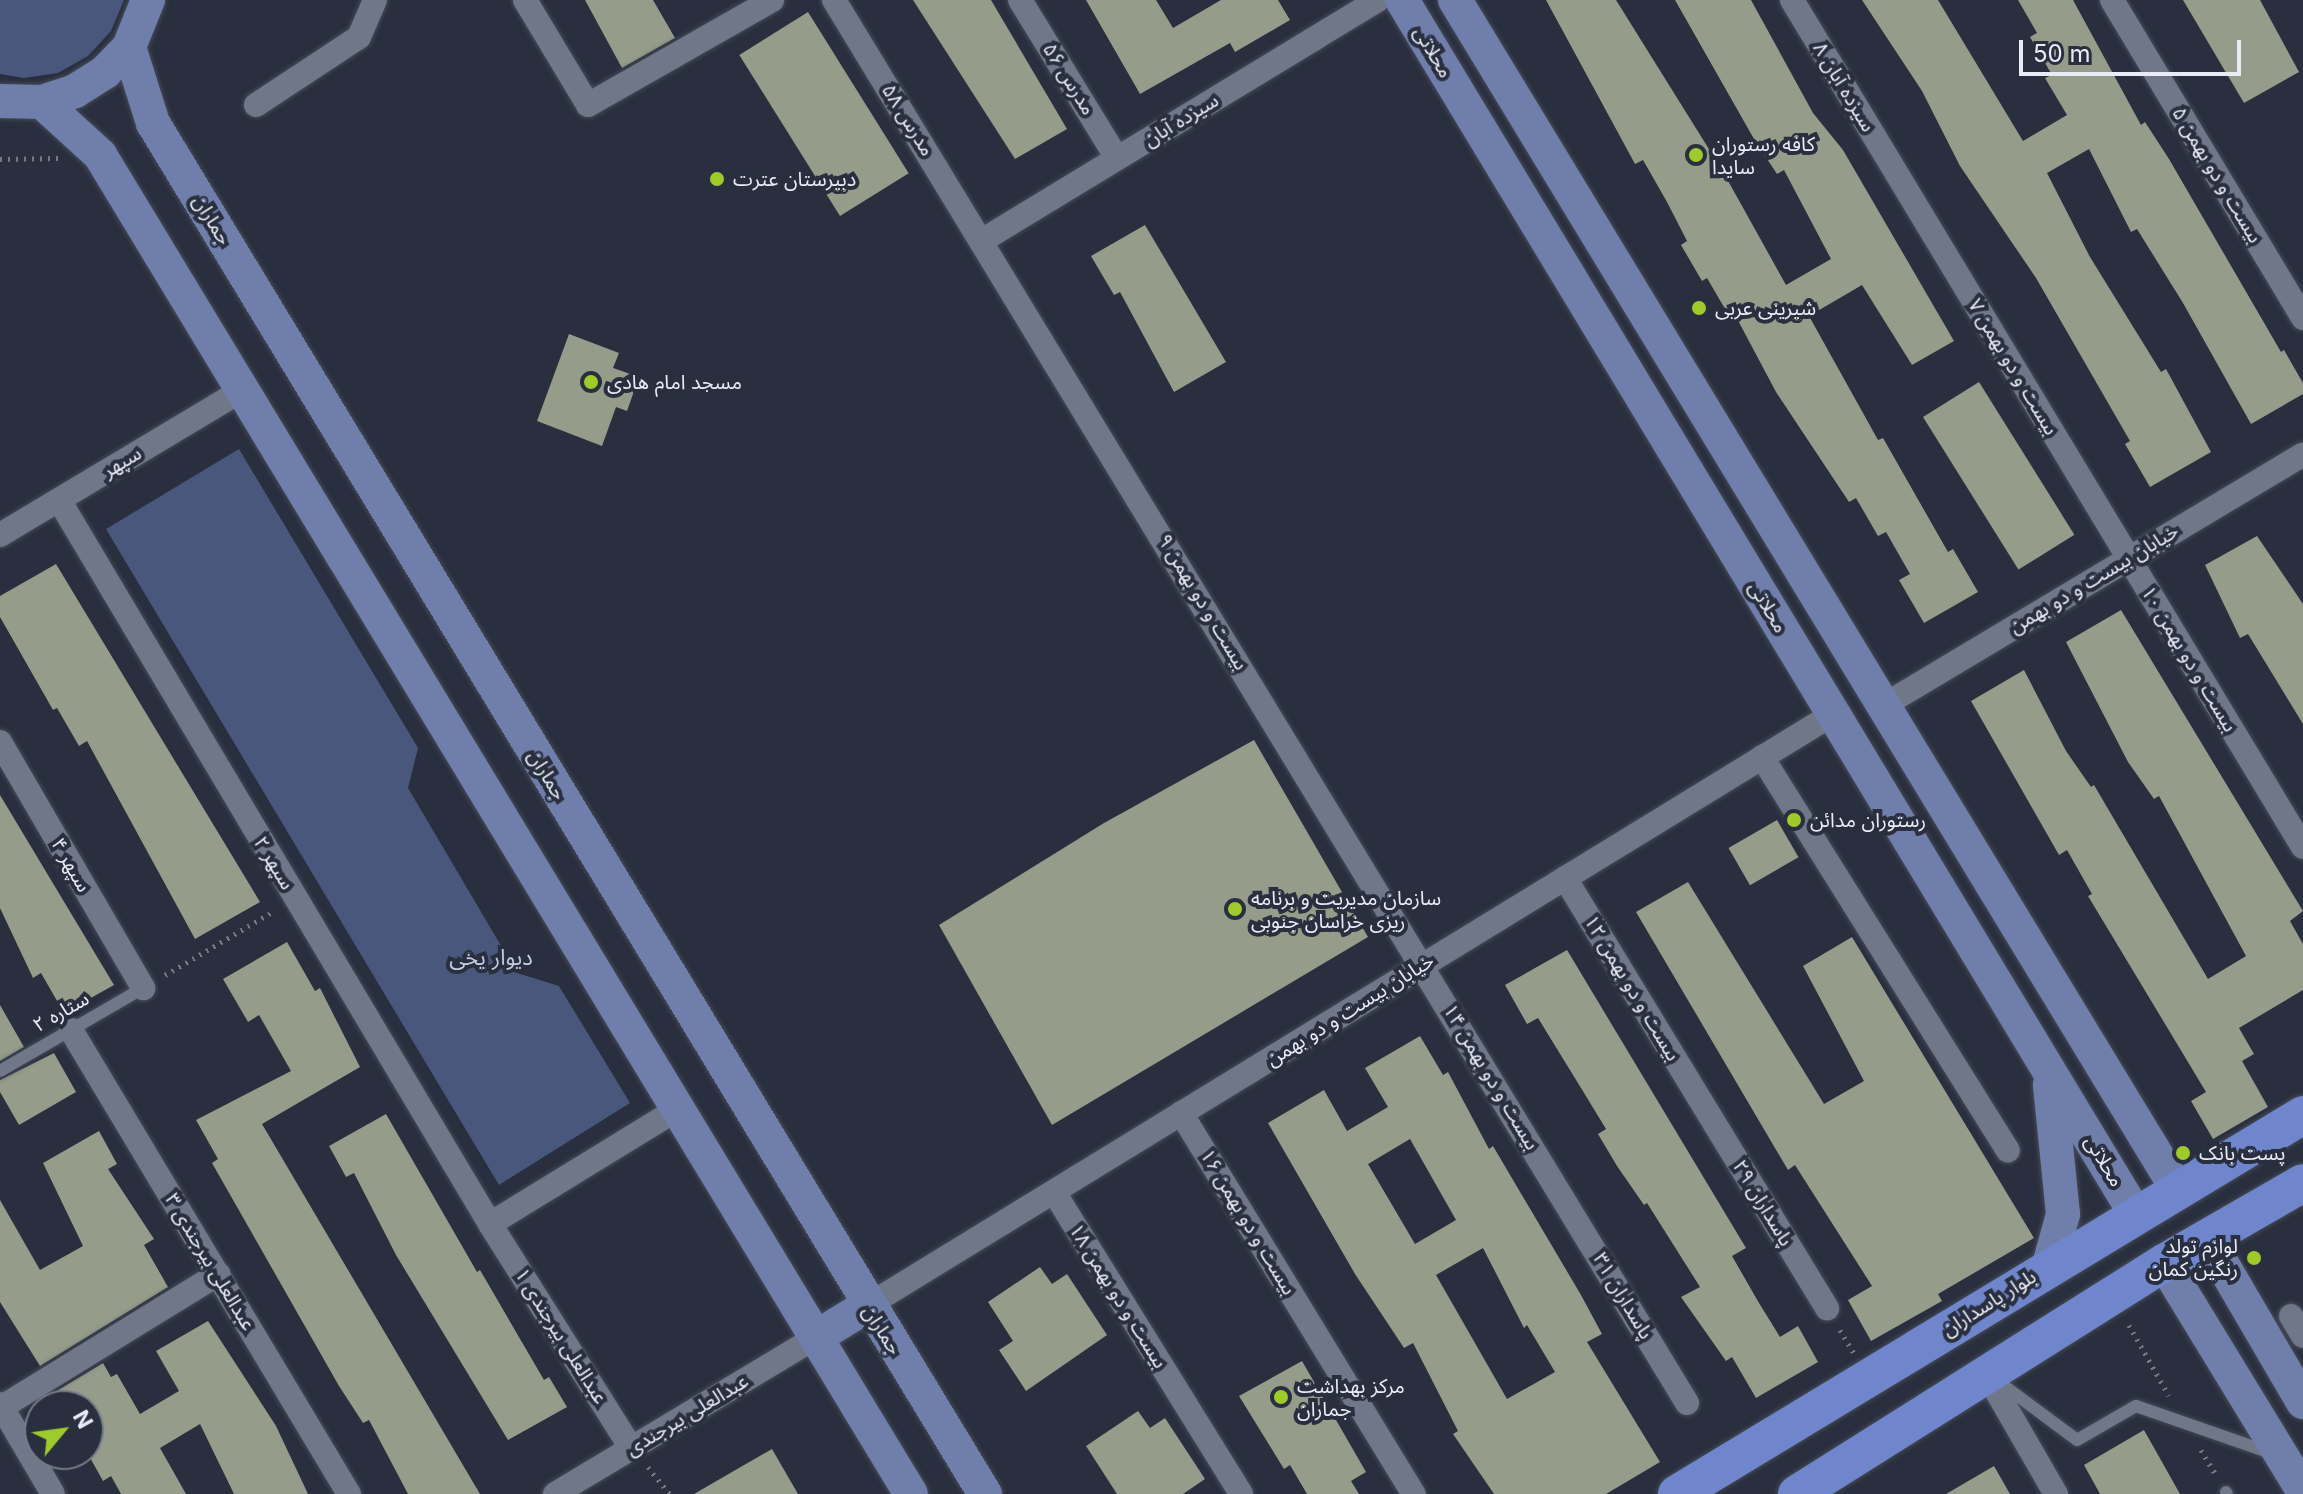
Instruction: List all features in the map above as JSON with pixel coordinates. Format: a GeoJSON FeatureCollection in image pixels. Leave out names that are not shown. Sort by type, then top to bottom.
{"type":"FeatureCollection","features":[{"type":"Feature","properties":{"kind":"main road"},"geometry":{"type":"LineString","coordinates":[[0,101],[42,102],[75,91],[105,72],[129,47],[148,0]]}},
{"type":"Feature","properties":{"kind":"main road","name":"محلاتی"},"geometry":{"type":"LineString","coordinates":[[1402,0],[2135,1213]]}},
{"type":"Feature","properties":{"kind":"main road"},"geometry":{"type":"LineString","coordinates":[[1455,0],[1886,704],[2303,1402]]}},
{"type":"Feature","properties":{"kind":"main road","name":"جماران"},"geometry":{"type":"LineString","coordinates":[[129,47],[153,123],[867,1306],[985,1494]]}},
{"type":"Feature","properties":{"kind":"main road"},"geometry":{"type":"LineString","coordinates":[[42,102],[100,155],[911,1494]]}},
{"type":"Feature","properties":{"kind":"main road"},"geometry":{"type":"LineString","coordinates":[[2048,1069],[2063,1177],[2063,1214],[2049,1265]]}},
{"type":"Feature","properties":{"kind":"main road","name":"بلوار پاسداران"},"geometry":{"type":"LineString","coordinates":[[1677,1494],[2049,1265],[2303,1115]]}},
{"type":"Feature","properties":{"kind":"main road"},"geometry":{"type":"LineString","coordinates":[[1797,1494],[2164,1263],[2303,1183]]}},
{"type":"Feature","properties":{"kind":"main road"},"geometry":{"type":"LineString","coordinates":[[2135,1213],[2303,1491]]}},
{"type":"Feature","properties":{"kind":"main road"},"geometry":{"type":"LineString","coordinates":[[818,1336],[867,1306]]}},
{"type":"Feature","properties":{"kind":"street"},"geometry":{"type":"LineString","coordinates":[[256,105],[359,37],[375,0]]}},
{"type":"Feature","properties":{"kind":"street"},"geometry":{"type":"LineString","coordinates":[[525,0],[588,105],[772,0]]}},
{"type":"Feature","properties":{"kind":"street","name":"مدرس ۵۸"},"geometry":{"type":"LineString","coordinates":[[834,0],[983,240]]}},
{"type":"Feature","properties":{"kind":"street","name":"مدرس ۵۶"},"geometry":{"type":"LineString","coordinates":[[1020,0],[1117,158]]}},
{"type":"Feature","properties":{"kind":"street","name":"سیزده آبان"},"geometry":{"type":"LineString","coordinates":[[983,240],[1378,0]]}},
{"type":"Feature","properties":{"kind":"street","name":"سیزده آبان ۸"},"geometry":{"type":"LineString","coordinates":[[1792,0],[1897,174]]}},
{"type":"Feature","properties":{"kind":"street","name":"بیست و دو بهمن ۵"},"geometry":{"type":"LineString","coordinates":[[2112,0],[2303,318]]}},
{"type":"Feature","properties":{"kind":"street","name":"بیست و دو بهمن ۷"},"geometry":{"type":"LineString","coordinates":[[1897,174],[2128,559]]}},
{"type":"Feature","properties":{"kind":"street","name":"بیست و دو بهمن ۹"},"geometry":{"type":"LineString","coordinates":[[983,240],[1424,964]]}},
{"type":"Feature","properties":{"kind":"street","name":"سپهر"},"geometry":{"type":"LineString","coordinates":[[0,535],[244,389]]}},
{"type":"Feature","properties":{"kind":"street","name":"خیابان بیست و دو بهمن"},"geometry":{"type":"LineString","coordinates":[[1886,704],[2303,454]]}},
{"type":"Feature","properties":{"kind":"street","name":"سپهر ۲"},"geometry":{"type":"LineString","coordinates":[[59,500],[490,1224]]}},
{"type":"Feature","properties":{"kind":"street","name":"بیست و دو بهمن ۱۰"},"geometry":{"type":"LineString","coordinates":[[2128,559],[2303,847]]}},
{"type":"Feature","properties":{"kind":"street","name":"خیابان بیست و دو بهمن"},"geometry":{"type":"LineString","coordinates":[[867,1306],[1833,714]]}},
{"type":"Feature","properties":{"kind":"street","name":"سپهر ۴"},"geometry":{"type":"LineString","coordinates":[[0,742],[143,988]]}},
{"type":"Feature","properties":{"kind":"street"},"geometry":{"type":"LineString","coordinates":[[1762,757],[2008,1151]]}},
{"type":"Feature","properties":{"kind":"street","name":"بیست و دو بهمن ۱۲"},"geometry":{"type":"LineString","coordinates":[[1565,878],[1699,1099]]}},
{"type":"Feature","properties":{"kind":"street","name":"بیست و دو بهمن ۱۴"},"geometry":{"type":"LineString","coordinates":[[1424,964],[1559,1189]]}},
{"type":"Feature","properties":{"kind":"street","name":"عبدالعلی بیرجندی ۳"},"geometry":{"type":"LineString","coordinates":[[71,1030],[349,1494]]}},
{"type":"Feature","properties":{"kind":"street","name":"پاسداران ۲۹"},"geometry":{"type":"LineString","coordinates":[[1699,1099],[1827,1308]]}},
{"type":"Feature","properties":{"kind":"street"},"geometry":{"type":"LineString","coordinates":[[490,1224],[676,1110]]}},
{"type":"Feature","properties":{"kind":"street","name":"بیست و دو بهمن ۱۶"},"geometry":{"type":"LineString","coordinates":[[1181,1113],[1414,1494]]}},
{"type":"Feature","properties":{"kind":"street","name":"پاسداران ۳۱"},"geometry":{"type":"LineString","coordinates":[[1559,1189],[1687,1403]]}},
{"type":"Feature","properties":{"kind":"street","name":"بیست و دو بهمن ۱۸"},"geometry":{"type":"LineString","coordinates":[[1054,1192],[1241,1494]]}},
{"type":"Feature","properties":{"kind":"street","name":"عبدالعلی بیرجندی ۱"},"geometry":{"type":"LineString","coordinates":[[490,1224],[631,1448]]}},
{"type":"Feature","properties":{"kind":"street"},"geometry":{"type":"LineString","coordinates":[[53,1494],[1,1406],[218,1274]]}},
{"type":"Feature","properties":{"kind":"street","name":"عبدالعلی بیرجندی"},"geometry":{"type":"LineString","coordinates":[[555,1494],[818,1336]]}},
{"type":"Feature","properties":{"kind":"street"},"geometry":{"type":"LineString","coordinates":[[1986,1373],[2056,1494]]}},
{"type":"Feature","properties":{"kind":"lane","name":"ستاره ۲"},"geometry":{"type":"LineString","coordinates":[[0,1071],[143,988]]}},
{"type":"Feature","properties":{"kind":"lane"},"geometry":{"type":"LineString","coordinates":[[1986,1373],[2077,1440],[2136,1406],[2283,1457]]}},
{"type":"Feature","properties":{"kind":"path"},"geometry":{"type":"LineString","coordinates":[[0,159],[100,155]]}},
{"type":"Feature","properties":{"kind":"path"},"geometry":{"type":"LineString","coordinates":[[143,988],[295,898]]}},
{"type":"Feature","properties":{"kind":"path"},"geometry":{"type":"LineString","coordinates":[[1827,1308],[1868,1378]]}},
{"type":"Feature","properties":{"kind":"shaded area"},"geometry":{"type":"Polygon","coordinates":[[[0,0],[124,0],[111,31],[88,56],[58,73],[24,78],[0,74],[0,0]]]}},
{"type":"Feature","properties":{"kind":"shaded area"},"geometry":{"type":"Polygon","coordinates":[[[239,449],[418,748],[408,788],[517,973],[559,986],[630,1103],[499,1185],[106,529],[239,449]]]}},
{"type":"Feature","properties":{"kind":"building"},"geometry":{"type":"Polygon","coordinates":[[[585,0],[653,0],[675,38],[622,68],[585,0]]]}},
{"type":"Feature","properties":{"kind":"building"},"geometry":{"type":"Polygon","coordinates":[[[913,0],[991,0],[1067,129],[1015,159],[913,0]]]}},
{"type":"Feature","properties":{"kind":"building"},"geometry":{"type":"Polygon","coordinates":[[[1086,0],[1156,0],[1173,28],[1221,0],[1278,0],[1290,20],[1235,52],[1230,43],[1140,94],[1086,0]]]}},
{"type":"Feature","properties":{"kind":"building"},"geometry":{"type":"Polygon","coordinates":[[[1546,0],[1616,0],[1722,170],[1786,285],[1831,259],[1784,170],[1777,174],[1754,139],[1675,0],[1751,0],[1813,113],[1843,150],[1954,341],[1912,365],[1862,285],[1809,316],[1878,440],[1883,438],[1948,552],[1953,549],[1978,592],[1924,623],[1899,580],[1910,574],[1886,532],[1878,536],[1856,498],[1849,502],[1776,392],[1733,311],[1728,314],[1707,278],[1702,281],[1681,245],[1687,241],[1667,202],[1643,160],[1635,164],[1546,0]]]}},
{"type":"Feature","properties":{"kind":"building"},"geometry":{"type":"Polygon","coordinates":[[[1862,0],[1938,0],[2023,141],[2067,115],[2045,78],[2052,75],[2030,37],[2037,33],[2018,0],[2073,0],[2141,125],[2145,122],[2169,159],[2281,352],[2284,350],[2303,383],[2303,394],[2251,424],[2137,229],[2131,232],[2089,149],[2047,173],[2090,257],[2161,372],[2166,369],[2211,452],[2150,487],[2125,444],[2130,441],[2036,278],[1960,166],[1922,91],[1862,0]]]}},
{"type":"Feature","properties":{"kind":"building"},"geometry":{"type":"Polygon","coordinates":[[[2183,0],[2260,0],[2299,72],[2244,103],[2183,0]]]}},
{"type":"Feature","properties":{"kind":"building"},"geometry":{"type":"Polygon","coordinates":[[[808,12],[909,173],[840,216],[739,55],[808,12]]]}},
{"type":"Feature","properties":{"kind":"building"},"geometry":{"type":"Polygon","coordinates":[[[1145,225],[1226,362],[1174,392],[1120,292],[1114,295],[1091,256],[1145,225]]]}},
{"type":"Feature","properties":{"kind":"building","name":"مسجد امام هادی"},"geometry":{"type":"Polygon","coordinates":[[[569,334],[619,353],[613,368],[639,377],[627,411],[616,407],[602,446],[537,421],[569,334]]]}},
{"type":"Feature","properties":{"kind":"building"},"geometry":{"type":"Polygon","coordinates":[[[1979,382],[2074,535],[2018,570],[1923,417],[1979,382]]]}},
{"type":"Feature","properties":{"kind":"building"},"geometry":{"type":"Polygon","coordinates":[[[2257,536],[2303,604],[2303,724],[2248,634],[2240,638],[2205,565],[2257,536]]]}},
{"type":"Feature","properties":{"kind":"building"},"geometry":{"type":"Polygon","coordinates":[[[56,564],[260,902],[195,939],[87,741],[79,746],[57,708],[53,710],[0,617],[0,596],[56,564]]]}},
{"type":"Feature","properties":{"kind":"building"},"geometry":{"type":"Polygon","coordinates":[[[2121,610],[2303,911],[2290,921],[2303,944],[2303,990],[2239,1028],[2254,1054],[2242,1061],[2268,1107],[2213,1139],[2191,1101],[2206,1092],[2088,896],[2092,894],[2067,850],[2059,855],[1971,701],[2024,670],[2066,751],[2091,787],[2094,785],[2208,979],[2246,956],[2159,796],[2154,799],[2128,762],[2066,642],[2121,610]]]}},
{"type":"Feature","properties":{"kind":"building","name":"سازمان مدیریت و برنامه ریزی خراسان جنوبی"},"geometry":{"type":"Polygon","coordinates":[[[1254,740],[1368,937],[1052,1125],[939,925],[1104,823],[1254,740]]]}},
{"type":"Feature","properties":{"kind":"building"},"geometry":{"type":"Polygon","coordinates":[[[0,795],[114,985],[64,1013],[41,973],[33,978],[0,908],[0,795]]]}},
{"type":"Feature","properties":{"kind":"building"},"geometry":{"type":"Polygon","coordinates":[[[1777,820],[1798,857],[1750,885],[1729,848],[1777,820]]]}},
{"type":"Feature","properties":{"kind":"building"},"geometry":{"type":"Polygon","coordinates":[[[1688,882],[1824,1104],[1864,1081],[1803,966],[1852,937],[2034,1238],[1938,1294],[1942,1301],[1871,1341],[1848,1300],[1872,1286],[1795,1165],[1788,1170],[1636,912],[1688,882]]]}},
{"type":"Feature","properties":{"kind":"building"},"geometry":{"type":"Polygon","coordinates":[[[287,942],[315,991],[320,988],[360,1067],[262,1124],[480,1494],[408,1494],[369,1420],[363,1423],[339,1386],[212,1163],[218,1159],[196,1120],[291,1071],[259,1015],[248,1022],[223,979],[287,942]]]}},
{"type":"Feature","properties":{"kind":"building"},"geometry":{"type":"Polygon","coordinates":[[[1567,950],[1746,1248],[1732,1256],[1759,1303],[1780,1337],[1798,1326],[1818,1362],[1756,1398],[1732,1357],[1726,1361],[1681,1297],[1700,1287],[1647,1203],[1644,1205],[1617,1166],[1598,1134],[1606,1129],[1538,1018],[1527,1024],[1505,985],[1567,950]]]}},
{"type":"Feature","properties":{"kind":"building"},"geometry":{"type":"Polygon","coordinates":[[[0,1005],[24,1047],[0,1061],[0,1005]]]}},
{"type":"Feature","properties":{"kind":"building"},"geometry":{"type":"Polygon","coordinates":[[[1420,1036],[1443,1075],[1448,1072],[1489,1149],[1493,1146],[1581,1295],[1602,1334],[1587,1342],[1660,1462],[1606,1494],[1494,1494],[1453,1434],[1458,1431],[1413,1343],[1404,1348],[1355,1274],[1268,1123],[1324,1090],[1347,1131],[1388,1107],[1365,1068],[1420,1036]],[[1410,1139],[1368,1164],[1415,1244],[1456,1220],[1410,1139]],[[1483,1248],[1436,1275],[1507,1399],[1555,1372],[1527,1325],[1524,1328],[1483,1248]]]}},
{"type":"Feature","properties":{"kind":"building"},"geometry":{"type":"Polygon","coordinates":[[[54,1053],[76,1092],[19,1125],[0,1092],[0,1080],[54,1053]]]}},
{"type":"Feature","properties":{"kind":"building"},"geometry":{"type":"Polygon","coordinates":[[[386,1114],[477,1272],[480,1270],[544,1380],[549,1377],[567,1407],[508,1440],[396,1255],[354,1173],[346,1177],[329,1146],[386,1114]]]}},
{"type":"Feature","properties":{"kind":"building"},"geometry":{"type":"Polygon","coordinates":[[[99,1131],[117,1164],[108,1169],[154,1239],[144,1245],[168,1287],[40,1366],[0,1302],[0,1200],[40,1270],[83,1246],[43,1163],[99,1131]]]}},
{"type":"Feature","properties":{"kind":"building"},"geometry":{"type":"Polygon","coordinates":[[[1040,1267],[1052,1284],[1067,1274],[1107,1335],[1026,1391],[999,1350],[1013,1341],[988,1302],[1040,1267]]]}},
{"type":"Feature","properties":{"kind":"building"},"geometry":{"type":"Polygon","coordinates":[[[208,1321],[276,1426],[308,1494],[234,1494],[200,1424],[160,1448],[186,1494],[121,1494],[111,1476],[103,1481],[97,1470],[104,1470],[104,1390],[58,1390],[103,1363],[111,1377],[117,1374],[140,1414],[179,1391],[156,1351],[208,1321]]]}},
{"type":"Feature","properties":{"kind":"building"},"geometry":{"type":"Polygon","coordinates":[[[1302,1361],[1366,1472],[1351,1481],[1359,1494],[1307,1494],[1290,1465],[1284,1469],[1239,1396],[1302,1361]]]}},
{"type":"Feature","properties":{"kind":"building"},"geometry":{"type":"Polygon","coordinates":[[[1138,1411],[1150,1428],[1165,1418],[1205,1479],[1183,1494],[1117,1494],[1086,1446],[1138,1411]]]}},
{"type":"Feature","properties":{"kind":"building"},"geometry":{"type":"Polygon","coordinates":[[[2144,1430],[2180,1494],[2100,1494],[2084,1465],[2144,1430]]]}},
{"type":"Feature","properties":{"kind":"building"},"geometry":{"type":"Polygon","coordinates":[[[772,1449],[798,1494],[694,1494],[772,1449]]]}},
{"type":"Feature","properties":{"kind":"building"},"geometry":{"type":"Polygon","coordinates":[[[1994,1466],[2010,1494],[1946,1494],[1994,1466]]]}},
{"type":"Feature","properties":{"kind":"place","name":"کافه رستوران سایدا"},"geometry":{"type":"Point","coordinates":[1696,155]}},
{"type":"Feature","properties":{"kind":"place","name":"دبیرستان عترت"},"geometry":{"type":"Point","coordinates":[717,179]}},
{"type":"Feature","properties":{"kind":"place","name":"شیرینی عربی"},"geometry":{"type":"Point","coordinates":[1699,308]}},
{"type":"Feature","properties":{"kind":"place","name":"مسجد امام هادی"},"geometry":{"type":"Point","coordinates":[591,382]}},
{"type":"Feature","properties":{"kind":"place","name":"رستوران مدائن"},"geometry":{"type":"Point","coordinates":[1794,820]}},
{"type":"Feature","properties":{"kind":"place","name":"سازمان مدیریت و برنامه ریزی خراسان جنوبی"},"geometry":{"type":"Point","coordinates":[1235,909]}},
{"type":"Feature","properties":{"kind":"place","name":"پست بانک"},"geometry":{"type":"Point","coordinates":[2183,1153]}},
{"type":"Feature","properties":{"kind":"place","name":"لوازم تولد رنگین کمان"},"geometry":{"type":"Point","coordinates":[2254,1258]}},
{"type":"Feature","properties":{"kind":"place","name":"مرکز بهداشت جماران"},"geometry":{"type":"Point","coordinates":[1281,1397]}},
{"type":"Feature","properties":{"kind":"district","name":"دیوار یخی"},"geometry":{"type":"Point","coordinates":[491,958]}}]}
